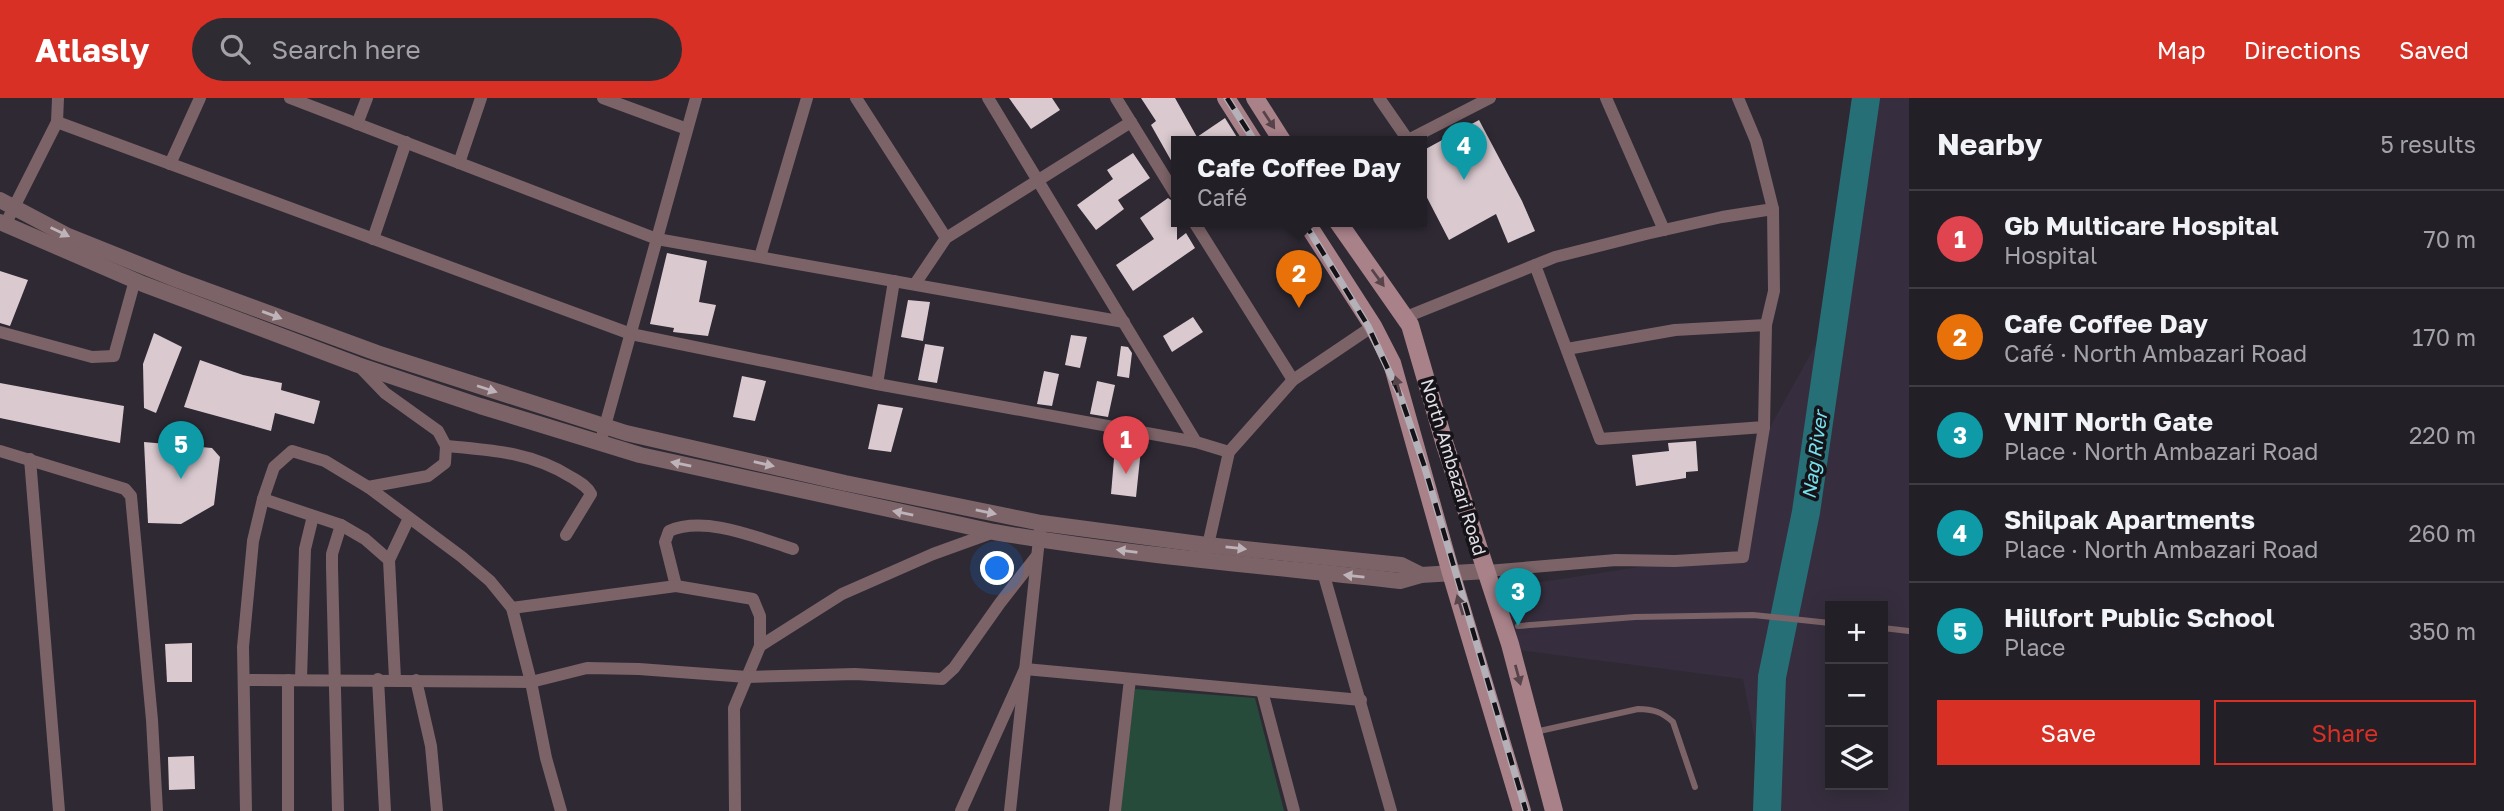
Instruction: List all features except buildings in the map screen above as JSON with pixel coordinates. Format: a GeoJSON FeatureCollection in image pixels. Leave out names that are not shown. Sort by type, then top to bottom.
{"type":"FeatureCollection","features":[{"type":"Feature","properties":{"kind":"main road"},"geometry":{"type":"LineString","coordinates":[[1227,98],[1250,136]]}},
{"type":"Feature","properties":{"kind":"main road"},"geometry":{"type":"LineString","coordinates":[[1255,98],[1279,136]]}},
{"type":"Feature","properties":{"kind":"main road","name":"North Ambazari Road"},"geometry":{"type":"LineString","coordinates":[[1309,227],[1373,326],[1392,363],[1522,811]]}},
{"type":"Feature","properties":{"kind":"main road","name":"North Ambazari Road"},"geometry":{"type":"LineString","coordinates":[[1342,227],[1406,317],[1414,337],[1445,445],[1487,571],[1511,627],[1533,732],[1554,811]]}},
{"type":"Feature","properties":{"kind":"street"},"geometry":{"type":"LineString","coordinates":[[58,98],[57,122],[6,204],[3,223],[135,280],[358,365],[603,436],[1041,523],[1323,572],[1400,581],[1421,575],[1616,560],[1675,561],[1742,557],[1764,427],[1766,325],[1774,291],[1773,209],[1756,141],[1738,98]]}},
{"type":"Feature","properties":{"kind":"street"},"geometry":{"type":"LineString","coordinates":[[170,164],[200,98]]}},
{"type":"Feature","properties":{"kind":"street"},"geometry":{"type":"LineString","coordinates":[[290,98],[657,239],[1124,322]]}},
{"type":"Feature","properties":{"kind":"street"},"geometry":{"type":"LineString","coordinates":[[357,124],[367,98]]}},
{"type":"Feature","properties":{"kind":"street"},"geometry":{"type":"LineString","coordinates":[[459,163],[481,98]]}},
{"type":"Feature","properties":{"kind":"street"},"geometry":{"type":"LineString","coordinates":[[603,98],[687,129]]}},
{"type":"Feature","properties":{"kind":"street"},"geometry":{"type":"LineString","coordinates":[[603,436],[696,98]]}},
{"type":"Feature","properties":{"kind":"street"},"geometry":{"type":"LineString","coordinates":[[760,257],[807,98]]}},
{"type":"Feature","properties":{"kind":"street"},"geometry":{"type":"LineString","coordinates":[[856,98],[946,238]]}},
{"type":"Feature","properties":{"kind":"street"},"geometry":{"type":"LineString","coordinates":[[988,98],[1196,442]]}},
{"type":"Feature","properties":{"kind":"street"},"geometry":{"type":"LineString","coordinates":[[1116,98],[1171,185]]}},
{"type":"Feature","properties":{"kind":"street"},"geometry":{"type":"LineString","coordinates":[[1379,98],[1405,136]]}},
{"type":"Feature","properties":{"kind":"street"},"geometry":{"type":"LineString","coordinates":[[1416,136],[1490,98]]}},
{"type":"Feature","properties":{"kind":"street"},"geometry":{"type":"LineString","coordinates":[[1606,98],[1664,230]]}},
{"type":"Feature","properties":{"kind":"street"},"geometry":{"type":"LineString","coordinates":[[57,122],[631,334],[877,384],[1196,442],[1229,452]]}},
{"type":"Feature","properties":{"kind":"street"},"geometry":{"type":"LineString","coordinates":[[915,285],[946,238],[1131,122]]}},
{"type":"Feature","properties":{"kind":"street"},"geometry":{"type":"LineString","coordinates":[[373,239],[406,142]]}},
{"type":"Feature","properties":{"kind":"street"},"geometry":{"type":"LineString","coordinates":[[6,204],[68,236],[178,280],[603,436],[640,455],[1038,540],[1401,565],[1421,575]]}},
{"type":"Feature","properties":{"kind":"street"},"geometry":{"type":"LineString","coordinates":[[1406,317],[1555,257],[1664,230],[1773,209]]}},
{"type":"Feature","properties":{"kind":"street"},"geometry":{"type":"LineString","coordinates":[[1197,227],[1293,380]]}},
{"type":"Feature","properties":{"kind":"street"},"geometry":{"type":"LineString","coordinates":[[1535,265],[1600,439],[1764,427]]}},
{"type":"Feature","properties":{"kind":"street"},"geometry":{"type":"LineString","coordinates":[[0,332],[93,357],[114,356],[135,280]]}},
{"type":"Feature","properties":{"kind":"street"},"geometry":{"type":"LineString","coordinates":[[877,384],[894,281]]}},
{"type":"Feature","properties":{"kind":"street"},"geometry":{"type":"LineString","coordinates":[[1567,349],[1675,330],[1766,325]]}},
{"type":"Feature","properties":{"kind":"street"},"geometry":{"type":"LineString","coordinates":[[1206,553],[1229,452],[1293,380],[1373,326]]}},
{"type":"Feature","properties":{"kind":"street"},"geometry":{"type":"LineString","coordinates":[[358,365],[385,393],[438,431],[446,446],[444,463],[428,477],[368,487]]}},
{"type":"Feature","properties":{"kind":"street"},"geometry":{"type":"LineString","coordinates":[[446,446],[530,457],[549,463],[579,482],[591,495],[566,535]]}},
{"type":"Feature","properties":{"kind":"street"},"geometry":{"type":"LineString","coordinates":[[0,451],[125,489],[131,496],[152,720],[157,811]]}},
{"type":"Feature","properties":{"kind":"street"},"geometry":{"type":"LineString","coordinates":[[246,811],[244,680],[247,590],[253,541],[262,499],[274,467],[292,451],[325,461],[368,487],[462,557],[490,581],[512,608],[531,682],[546,758],[561,811]]}},
{"type":"Feature","properties":{"kind":"street"},"geometry":{"type":"LineString","coordinates":[[30,459],[59,811]]}},
{"type":"Feature","properties":{"kind":"street"},"geometry":{"type":"LineString","coordinates":[[262,499],[341,525],[365,539],[389,560]]}},
{"type":"Feature","properties":{"kind":"street"},"geometry":{"type":"LineString","coordinates":[[288,811],[305,550],[313,516]]}},
{"type":"Feature","properties":{"kind":"street"},"geometry":{"type":"LineString","coordinates":[[395,679],[389,560],[409,518]]}},
{"type":"Feature","properties":{"kind":"street"},"geometry":{"type":"LineString","coordinates":[[1010,811],[1041,523]]}},
{"type":"Feature","properties":{"kind":"street"},"geometry":{"type":"LineString","coordinates":[[338,811],[332,554],[341,525]]}},
{"type":"Feature","properties":{"kind":"street"},"geometry":{"type":"LineString","coordinates":[[676,586],[665,542],[670,531],[677,528],[720,527],[793,549]]}},
{"type":"Feature","properties":{"kind":"street"},"geometry":{"type":"LineString","coordinates":[[760,646],[842,594],[933,554],[994,532]]}},
{"type":"Feature","properties":{"kind":"street"},"geometry":{"type":"LineString","coordinates":[[244,680],[531,682],[587,668],[747,677],[855,674],[942,679],[954,668],[1036,557]]}},
{"type":"Feature","properties":{"kind":"street"},"geometry":{"type":"LineString","coordinates":[[1323,572],[1391,811]]}},
{"type":"Feature","properties":{"kind":"street"},"geometry":{"type":"LineString","coordinates":[[512,608],[676,586],[753,599],[760,615],[760,646],[734,708],[735,811]]}},
{"type":"Feature","properties":{"kind":"street"},"geometry":{"type":"LineString","coordinates":[[1025,669],[1361,700]]}},
{"type":"Feature","properties":{"kind":"street"},"geometry":{"type":"LineString","coordinates":[[961,811],[1025,669]]}},
{"type":"Feature","properties":{"kind":"street"},"geometry":{"type":"LineString","coordinates":[[1115,811],[1130,679]]}},
{"type":"Feature","properties":{"kind":"street"},"geometry":{"type":"LineString","coordinates":[[378,680],[385,811]]}},
{"type":"Feature","properties":{"kind":"street"},"geometry":{"type":"LineString","coordinates":[[416,680],[431,747],[437,811]]}},
{"type":"Feature","properties":{"kind":"street"},"geometry":{"type":"LineString","coordinates":[[1262,691],[1294,811]]}},
{"type":"Feature","properties":{"kind":"lane"},"geometry":{"type":"LineString","coordinates":[[1511,627],[1635,617],[1753,615],[1825,623]]}},
{"type":"Feature","properties":{"kind":"lane"},"geometry":{"type":"LineString","coordinates":[[1888,629],[1909,631]]}},
{"type":"Feature","properties":{"kind":"lane"},"geometry":{"type":"LineString","coordinates":[[1533,732],[1638,709],[1652,709],[1673,722],[1695,787]]}},
{"type":"Feature","properties":{"kind":"shaded area"},"geometry":{"type":"Polygon","coordinates":[[[1874,98],[1909,98],[1909,811],[1769,811],[1743,679],[1518,650],[1503,588],[1736,552],[1769,429],[1850,283],[1874,98]]]}},
{"type":"Feature","properties":{"kind":"green space"},"geometry":{"type":"Polygon","coordinates":[[[1135,689],[1255,698],[1284,811],[1120,811],[1135,689]]]}},
{"type":"Feature","properties":{"kind":"waterway","name":"Nag River"},"geometry":{"type":"LineString","coordinates":[[1767,811],[1772,677],[1806,512],[1866,98]]}},
{"type":"Feature","properties":{"kind":"railway"},"geometry":{"type":"LineString","coordinates":[[1227,98],[1251,136]]}},
{"type":"Feature","properties":{"kind":"railway"},"geometry":{"type":"LineString","coordinates":[[1307,227],[1368,326],[1400,395],[1424,465],[1526,811]]}},
{"type":"Feature","properties":{"kind":"place","name":"Shilpak Apartments"},"geometry":{"type":"Point","coordinates":[1464,180]}},
{"type":"Feature","properties":{"kind":"place","name":"Cafe Coffee Day"},"geometry":{"type":"Point","coordinates":[1299,308]}},
{"type":"Feature","properties":{"kind":"place","name":"Gb Multicare Hospital"},"geometry":{"type":"Point","coordinates":[1126,474]}},
{"type":"Feature","properties":{"kind":"place","name":"Hillfort Public School"},"geometry":{"type":"Point","coordinates":[181,479]}},
{"type":"Feature","properties":{"kind":"place","name":"VNIT North Gate"},"geometry":{"type":"Point","coordinates":[1518,626]}}]}
